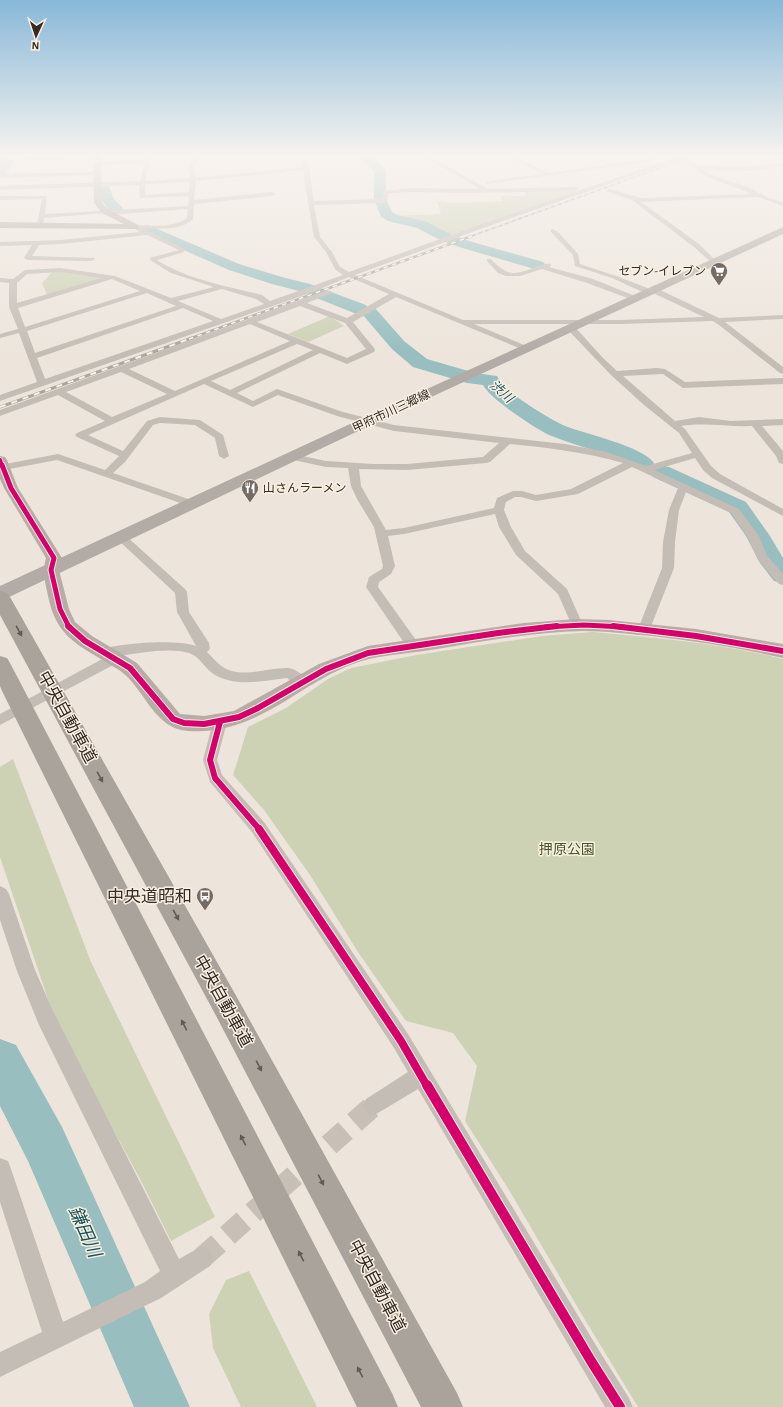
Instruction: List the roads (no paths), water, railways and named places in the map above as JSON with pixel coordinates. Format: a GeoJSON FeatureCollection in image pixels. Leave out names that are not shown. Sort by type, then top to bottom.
{"type":"FeatureCollection","features":[{"type":"Feature","properties":{"kind":"highway","name":"中央自動車道"},"geometry":{"type":"LineString","coordinates":[[0,597],[224,1002],[443,1407]]}},
{"type":"Feature","properties":{"kind":"highway"},"geometry":{"type":"LineString","coordinates":[[0,663],[378,1407]]}},
{"type":"Feature","properties":{"kind":"main road","name":"甲府市川三郷線"},"geometry":{"type":"LineString","coordinates":[[0,594],[368,421],[783,230]]}},
{"type":"Feature","properties":{"kind":"street"},"geometry":{"type":"LineString","coordinates":[[40,226],[41,222]]}},
{"type":"Feature","properties":{"kind":"street"},"geometry":{"type":"LineString","coordinates":[[125,222],[182,249],[182,251],[152,259],[158,264],[187,277],[259,297],[269,304]]}},
{"type":"Feature","properties":{"kind":"street"},"geometry":{"type":"LineString","coordinates":[[0,225],[135,227],[174,225],[187,222]]}},
{"type":"Feature","properties":{"kind":"street"},"geometry":{"type":"LineString","coordinates":[[313,222],[317,237],[329,252],[337,268],[347,274],[526,349]]}},
{"type":"Feature","properties":{"kind":"street"},"geometry":{"type":"LineString","coordinates":[[0,398],[269,304],[347,274],[496,222]]}},
{"type":"Feature","properties":{"kind":"street"},"geometry":{"type":"LineString","coordinates":[[663,222],[693,241],[704,250],[714,262]]}},
{"type":"Feature","properties":{"kind":"street"},"geometry":{"type":"LineString","coordinates":[[553,231],[576,255],[577,265]]}},
{"type":"Feature","properties":{"kind":"street"},"geometry":{"type":"LineString","coordinates":[[37,244],[27,258],[90,249],[148,233]]}},
{"type":"Feature","properties":{"kind":"street"},"geometry":{"type":"LineString","coordinates":[[0,244],[37,244],[90,249]]}},
{"type":"Feature","properties":{"kind":"street"},"geometry":{"type":"LineString","coordinates":[[82,272],[93,266],[90,249]]}},
{"type":"Feature","properties":{"kind":"street"},"geometry":{"type":"LineString","coordinates":[[489,260],[502,272],[508,274],[525,273],[541,267],[563,264],[577,265],[652,291],[717,320],[766,356],[783,371]]}},
{"type":"Feature","properties":{"kind":"street"},"geometry":{"type":"LineString","coordinates":[[541,267],[590,281],[636,298]]}},
{"type":"Feature","properties":{"kind":"street"},"geometry":{"type":"LineString","coordinates":[[42,384],[13,307],[13,282],[25,272],[60,270],[113,277],[220,321]]}},
{"type":"Feature","properties":{"kind":"street"},"geometry":{"type":"LineString","coordinates":[[13,307],[113,277]]}},
{"type":"Feature","properties":{"kind":"street"},"geometry":{"type":"LineString","coordinates":[[0,280],[15,281]]}},
{"type":"Feature","properties":{"kind":"street"},"geometry":{"type":"LineString","coordinates":[[170,300],[223,287]]}},
{"type":"Feature","properties":{"kind":"street"},"geometry":{"type":"LineString","coordinates":[[0,336],[147,291]]}},
{"type":"Feature","properties":{"kind":"street"},"geometry":{"type":"LineString","coordinates":[[348,321],[395,294]]}},
{"type":"Feature","properties":{"kind":"street"},"geometry":{"type":"LineString","coordinates":[[0,413],[325,295]]}},
{"type":"Feature","properties":{"kind":"street"},"geometry":{"type":"LineString","coordinates":[[251,322],[347,361],[371,350],[348,321],[302,304]]}},
{"type":"Feature","properties":{"kind":"street"},"geometry":{"type":"LineString","coordinates":[[32,356],[183,306]]}},
{"type":"Feature","properties":{"kind":"street"},"geometry":{"type":"LineString","coordinates":[[460,322],[620,322],[783,317]]}},
{"type":"Feature","properties":{"kind":"street"},"geometry":{"type":"LineString","coordinates":[[571,328],[615,374],[647,403],[682,431],[707,468],[716,476],[783,513]]}},
{"type":"Feature","properties":{"kind":"street"},"geometry":{"type":"LineString","coordinates":[[125,455],[80,435],[296,341]]}},
{"type":"Feature","properties":{"kind":"street"},"geometry":{"type":"LineString","coordinates":[[230,393],[320,350]]}},
{"type":"Feature","properties":{"kind":"street"},"geometry":{"type":"LineString","coordinates":[[122,368],[175,394]]}},
{"type":"Feature","properties":{"kind":"street"},"geometry":{"type":"LineString","coordinates":[[615,374],[657,371],[665,372],[683,385],[783,381]]}},
{"type":"Feature","properties":{"kind":"street"},"geometry":{"type":"LineString","coordinates":[[204,381],[253,404],[277,392],[340,414],[402,429],[580,449],[632,463],[683,488],[736,511],[753,536],[762,557],[783,581]]}},
{"type":"Feature","properties":{"kind":"street"},"geometry":{"type":"LineString","coordinates":[[58,392],[112,421]]}},
{"type":"Feature","properties":{"kind":"street"},"geometry":{"type":"LineString","coordinates":[[106,474],[125,455],[150,423],[160,420],[197,422],[220,437],[224,456]]}},
{"type":"Feature","properties":{"kind":"street"},"geometry":{"type":"LineString","coordinates":[[674,424],[699,420],[731,424],[783,422]]}},
{"type":"Feature","properties":{"kind":"street"},"geometry":{"type":"LineString","coordinates":[[755,423],[781,455],[783,461]]}},
{"type":"Feature","properties":{"kind":"street"},"geometry":{"type":"LineString","coordinates":[[293,457],[326,464],[407,467],[486,460],[507,441]]}},
{"type":"Feature","properties":{"kind":"street"},"geometry":{"type":"LineString","coordinates":[[645,469],[698,454]]}},
{"type":"Feature","properties":{"kind":"street"},"geometry":{"type":"LineString","coordinates":[[193,504],[58,457],[2,464],[11,488],[54,558],[51,570],[60,609],[68,626],[85,641],[130,668],[173,719],[184,723],[204,724],[220,722],[258,708],[326,669],[350,659],[368,654],[497,634],[577,625],[644,629],[716,638],[783,651]]}},
{"type":"Feature","properties":{"kind":"street"},"geometry":{"type":"LineString","coordinates":[[577,625],[563,592],[520,553],[505,527],[499,510],[501,500],[513,494],[522,494],[536,498],[574,492],[632,463]]}},
{"type":"Feature","properties":{"kind":"street"},"geometry":{"type":"LineString","coordinates":[[353,466],[356,486],[362,499],[380,526],[390,566],[388,571],[373,580],[372,587],[414,647]]}},
{"type":"Feature","properties":{"kind":"street"},"geometry":{"type":"LineString","coordinates":[[644,629],[668,568],[669,542],[674,510],[683,488]]}},
{"type":"Feature","properties":{"kind":"street"},"geometry":{"type":"LineString","coordinates":[[767,504],[783,499]]}},
{"type":"Feature","properties":{"kind":"street"},"geometry":{"type":"LineString","coordinates":[[381,534],[404,532],[499,510]]}},
{"type":"Feature","properties":{"kind":"street"},"geometry":{"type":"LineString","coordinates":[[121,536],[181,592],[183,612],[202,643],[203,648],[200,653]]}},
{"type":"Feature","properties":{"kind":"street"},"geometry":{"type":"LineString","coordinates":[[0,720],[108,656],[176,647],[192,649],[200,653],[215,668],[229,676],[247,677],[289,673],[302,682]]}},
{"type":"Feature","properties":{"kind":"street"},"geometry":{"type":"LineString","coordinates":[[220,722],[210,760],[215,778],[258,827],[401,1040],[421,1076],[620,1407]]}},
{"type":"Feature","properties":{"kind":"street"},"geometry":{"type":"LineString","coordinates":[[0,894],[26,972],[46,1018],[175,1276]]}},
{"type":"Feature","properties":{"kind":"street"},"geometry":{"type":"LineString","coordinates":[[373,1106],[421,1076]]}},
{"type":"Feature","properties":{"kind":"street"},"geometry":{"type":"LineString","coordinates":[[0,1169],[65,1333]]}},
{"type":"Feature","properties":{"kind":"street"},"geometry":{"type":"LineString","coordinates":[[0,1365],[153,1290],[202,1258]]}},
{"type":"Feature","properties":{"kind":"waterway"},"geometry":{"type":"LineString","coordinates":[[408,222],[422,225],[447,238],[464,244],[538,265]]}},
{"type":"Feature","properties":{"kind":"waterway","name":"渋川"},"geometry":{"type":"LineString","coordinates":[[148,229],[234,267],[278,281],[304,287],[360,309]]}},
{"type":"Feature","properties":{"kind":"waterway","name":"渋川"},"geometry":{"type":"LineString","coordinates":[[369,312],[398,345],[420,363],[474,379],[490,380],[494,388],[508,400],[556,430],[621,452],[643,463]]}},
{"type":"Feature","properties":{"kind":"waterway","name":"渋川"},"geometry":{"type":"LineString","coordinates":[[661,472],[738,507],[758,536],[769,557],[783,575]]}},
{"type":"Feature","properties":{"kind":"waterway","name":"鎌田川"},"geometry":{"type":"LineString","coordinates":[[0,1061],[45,1144],[162,1407]]}},
{"type":"Feature","properties":{"kind":"tunnel"},"geometry":{"type":"LineString","coordinates":[[202,1258],[373,1106]]}},
{"type":"Feature","properties":{"kind":"railway"},"geometry":{"type":"LineString","coordinates":[[469,237],[511,222]]}},
{"type":"Feature","properties":{"kind":"railway"},"geometry":{"type":"LineString","coordinates":[[189,339],[472,236]]}},
{"type":"Feature","properties":{"kind":"railway"},"geometry":{"type":"LineString","coordinates":[[0,407],[192,338]]}},
{"type":"Feature","properties":{"kind":"place","name":"セブン-イレブン"},"geometry":{"type":"Point","coordinates":[719,286]}},
{"type":"Feature","properties":{"kind":"place","name":"山さんラーメン"},"geometry":{"type":"Point","coordinates":[250,503]}},
{"type":"Feature","properties":{"kind":"place","name":"中央道昭和"},"geometry":{"type":"Point","coordinates":[205,911]}},
{"type":"Feature","properties":{"kind":"park label","name":"押原公園"},"geometry":{"type":"Point","coordinates":[567,850]}}]}
